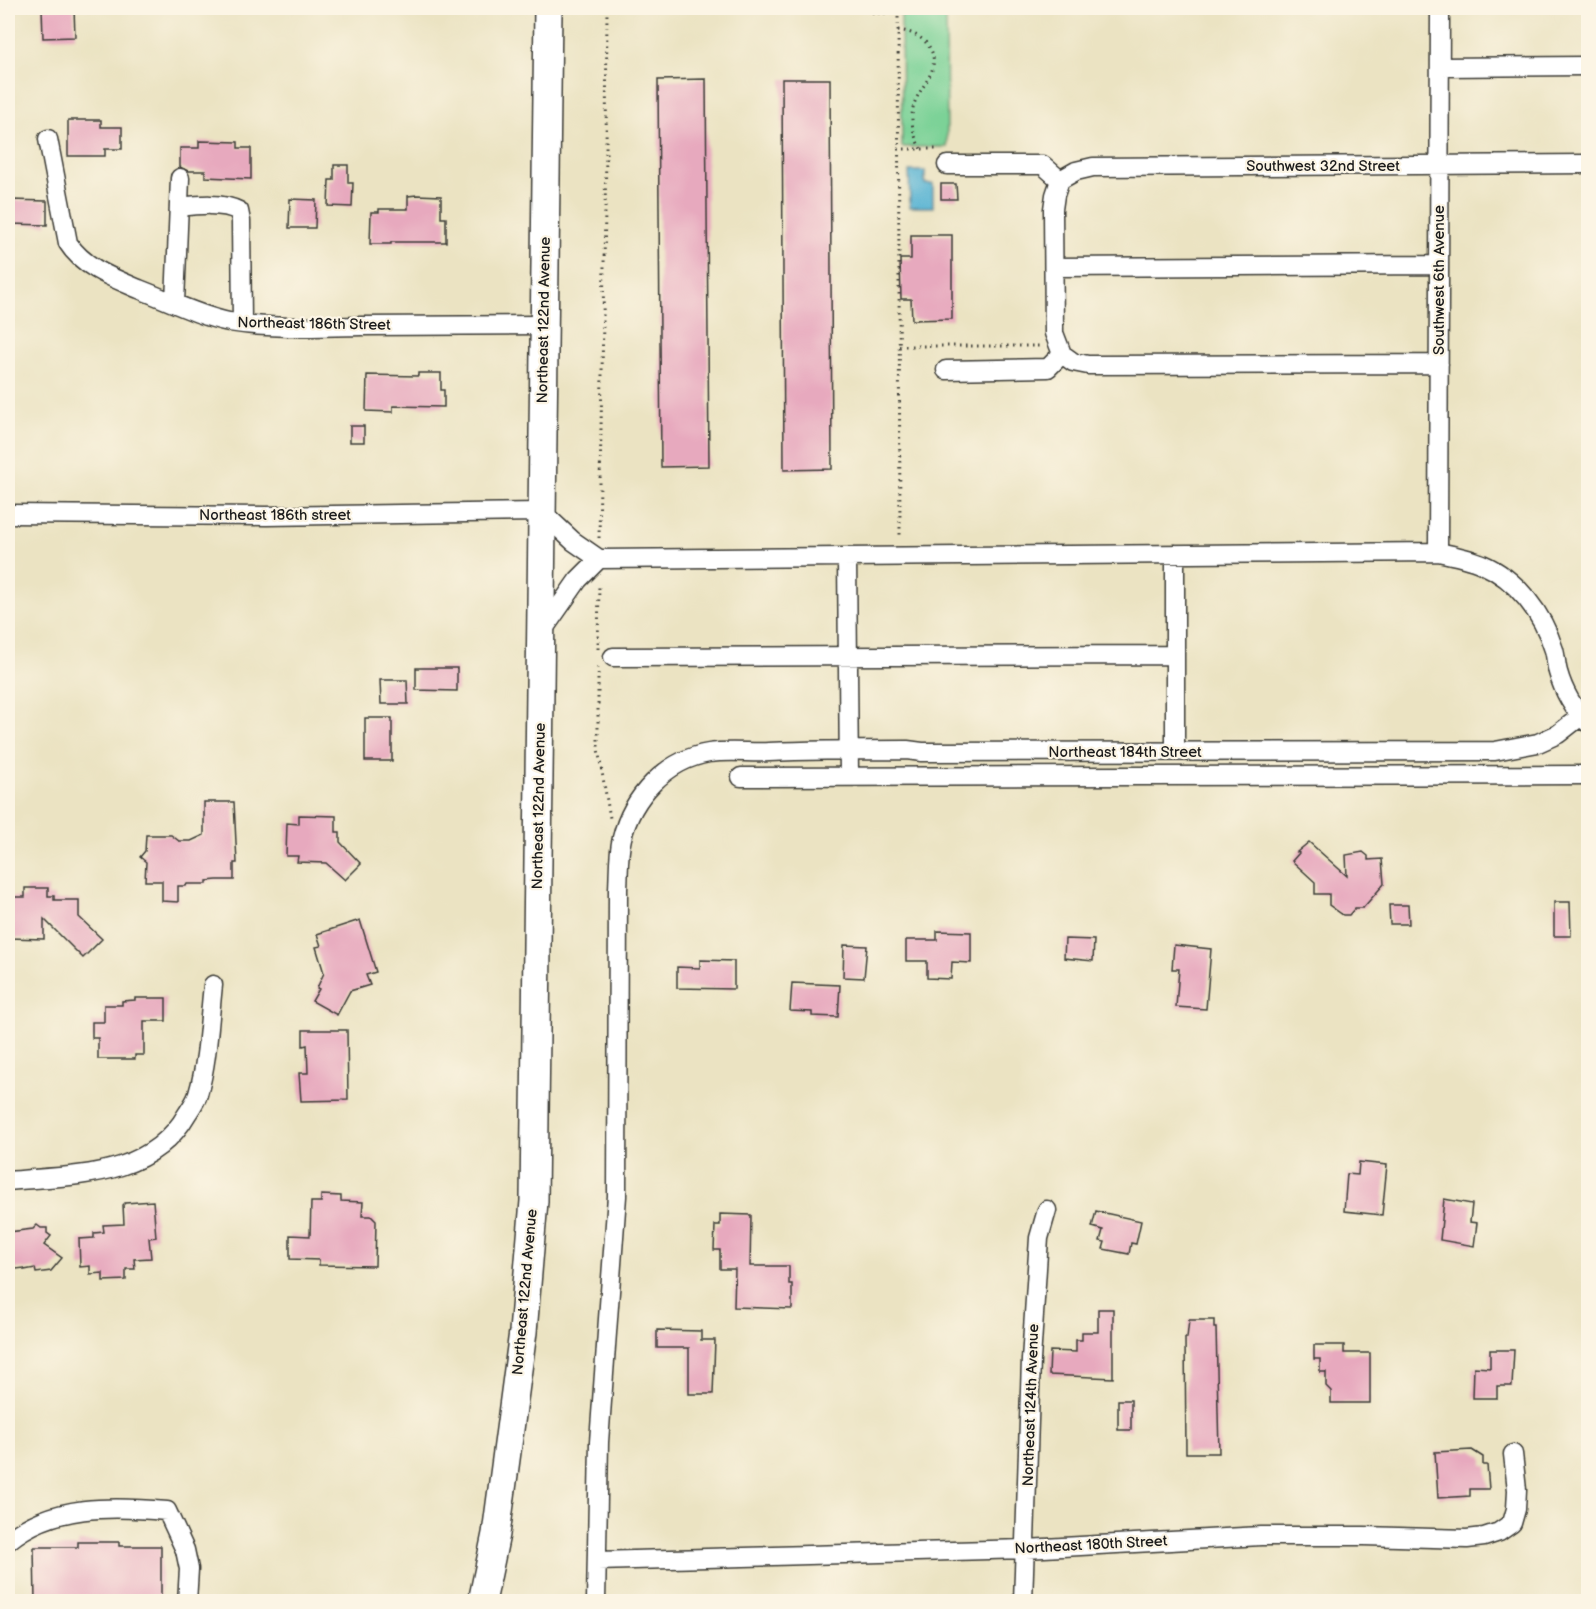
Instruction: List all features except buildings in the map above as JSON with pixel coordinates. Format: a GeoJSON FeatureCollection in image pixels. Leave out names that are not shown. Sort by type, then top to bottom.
{"type":"FeatureCollection","features":[{"type":"Feature","properties":{"kind":"highway","name":"Northeast 122nd Avenue"},"geometry":{"type":"LineString","coordinates":[[482,1602],[496,1534],[523,1332],[534,1201],[548,8]]}},
{"type":"Feature","properties":{"kind":"street","name":"Southwest 6th Avenue"},"geometry":{"type":"LineString","coordinates":[[1438,552],[1440,8]]}},
{"type":"Feature","properties":{"kind":"street"},"geometry":{"type":"LineString","coordinates":[[1440,67],[1588,66]]}},
{"type":"Feature","properties":{"kind":"street","name":"Northeast 186th Street"},"geometry":{"type":"LineString","coordinates":[[48,139],[68,243],[77,256],[94,268],[123,282],[175,303],[227,321],[242,323],[319,327],[543,325]]}},
{"type":"Feature","properties":{"kind":"street","name":"Southwest 32nd Street"},"geometry":{"type":"LineString","coordinates":[[1060,180],[1076,171],[1093,167],[1588,164]]}},
{"type":"Feature","properties":{"kind":"street"},"geometry":{"type":"LineString","coordinates":[[946,165],[1043,165],[1060,180],[1053,209],[1054,333],[1062,354],[1073,362],[1088,365],[1439,364]]}},
{"type":"Feature","properties":{"kind":"street"},"geometry":{"type":"LineString","coordinates":[[175,303],[180,178]]}},
{"type":"Feature","properties":{"kind":"street"},"geometry":{"type":"LineString","coordinates":[[179,207],[196,205],[232,207],[239,211],[242,323]]}},
{"type":"Feature","properties":{"kind":"street"},"geometry":{"type":"LineString","coordinates":[[1054,267],[1439,265]]}},
{"type":"Feature","properties":{"kind":"street"},"geometry":{"type":"LineString","coordinates":[[946,370],[1048,368],[1062,354]]}},
{"type":"Feature","properties":{"kind":"street"},"geometry":{"type":"LineString","coordinates":[[542,512],[573,541],[599,559],[1438,552],[1482,564],[1519,589],[1534,607],[1545,627],[1554,650],[1562,683],[1585,719]]}},
{"type":"Feature","properties":{"kind":"street","name":"Northeast 186th street"},"geometry":{"type":"LineString","coordinates":[[8,514],[266,516],[542,512]]}},
{"type":"Feature","properties":{"kind":"street"},"geometry":{"type":"LineString","coordinates":[[1175,554],[1175,751]]}},
{"type":"Feature","properties":{"kind":"street"},"geometry":{"type":"LineString","coordinates":[[847,557],[849,777]]}},
{"type":"Feature","properties":{"kind":"street"},"geometry":{"type":"LineString","coordinates":[[541,633],[578,580],[599,559]]}},
{"type":"Feature","properties":{"kind":"street"},"geometry":{"type":"LineString","coordinates":[[603,659],[1175,655]]}},
{"type":"Feature","properties":{"kind":"street","name":"Northeast 184th Street"},"geometry":{"type":"LineString","coordinates":[[597,1561],[599,1442],[617,1196],[618,889],[622,839],[633,810],[645,790],[665,772],[686,760],[709,753],[849,750],[922,752],[1495,751],[1538,742],[1585,719]]}},
{"type":"Feature","properties":{"kind":"street","name":"Northeast 184th Street"},"geometry":{"type":"LineString","coordinates":[[741,777],[1588,775]]}},
{"type":"Feature","properties":{"kind":"street"},"geometry":{"type":"LineString","coordinates":[[8,1181],[104,1171],[138,1161],[156,1151],[177,1130],[198,1096],[213,986]]}},
{"type":"Feature","properties":{"kind":"street","name":"Northeast 124th Avenue"},"geometry":{"type":"LineString","coordinates":[[1023,1602],[1031,1360],[1039,1238],[1047,1210]]}},
{"type":"Feature","properties":{"kind":"street","name":"Northeast 180th Street"},"geometry":{"type":"LineString","coordinates":[[597,1561],[1026,1549],[1261,1536],[1484,1538],[1512,1523],[1516,1509],[1517,1490],[1513,1454]]}},
{"type":"Feature","properties":{"kind":"street"},"geometry":{"type":"LineString","coordinates":[[8,1541],[23,1528],[48,1517],[76,1511],[135,1508],[167,1511],[185,1550],[189,1569],[188,1602]]}},
{"type":"Feature","properties":{"kind":"street"},"geometry":{"type":"LineString","coordinates":[[596,1602],[597,1561]]}},
{"type":"Feature","properties":{"kind":"path"},"geometry":{"type":"LineString","coordinates":[[606,8],[606,155],[599,559],[603,659],[598,749],[609,806],[610,825]]}},
{"type":"Feature","properties":{"kind":"path"},"geometry":{"type":"LineString","coordinates":[[872,13],[898,13],[900,535]]}},
{"type":"Feature","properties":{"kind":"path"},"geometry":{"type":"LineString","coordinates":[[898,30],[909,31],[922,38],[927,43],[932,56],[932,70],[913,109],[912,127],[921,149]]}},
{"type":"Feature","properties":{"kind":"path"},"geometry":{"type":"LineString","coordinates":[[899,346],[1042,346],[1062,354]]}},
{"type":"Feature","properties":{"kind":"green space"},"geometry":{"type":"Polygon","coordinates":[[[901,8],[946,8],[947,147],[902,147],[901,8]]]}},
{"type":"Feature","properties":{"kind":"water"},"geometry":{"type":"Polygon","coordinates":[[[909,171],[925,171],[925,184],[933,184],[933,207],[910,207],[909,171]]]}}]}
